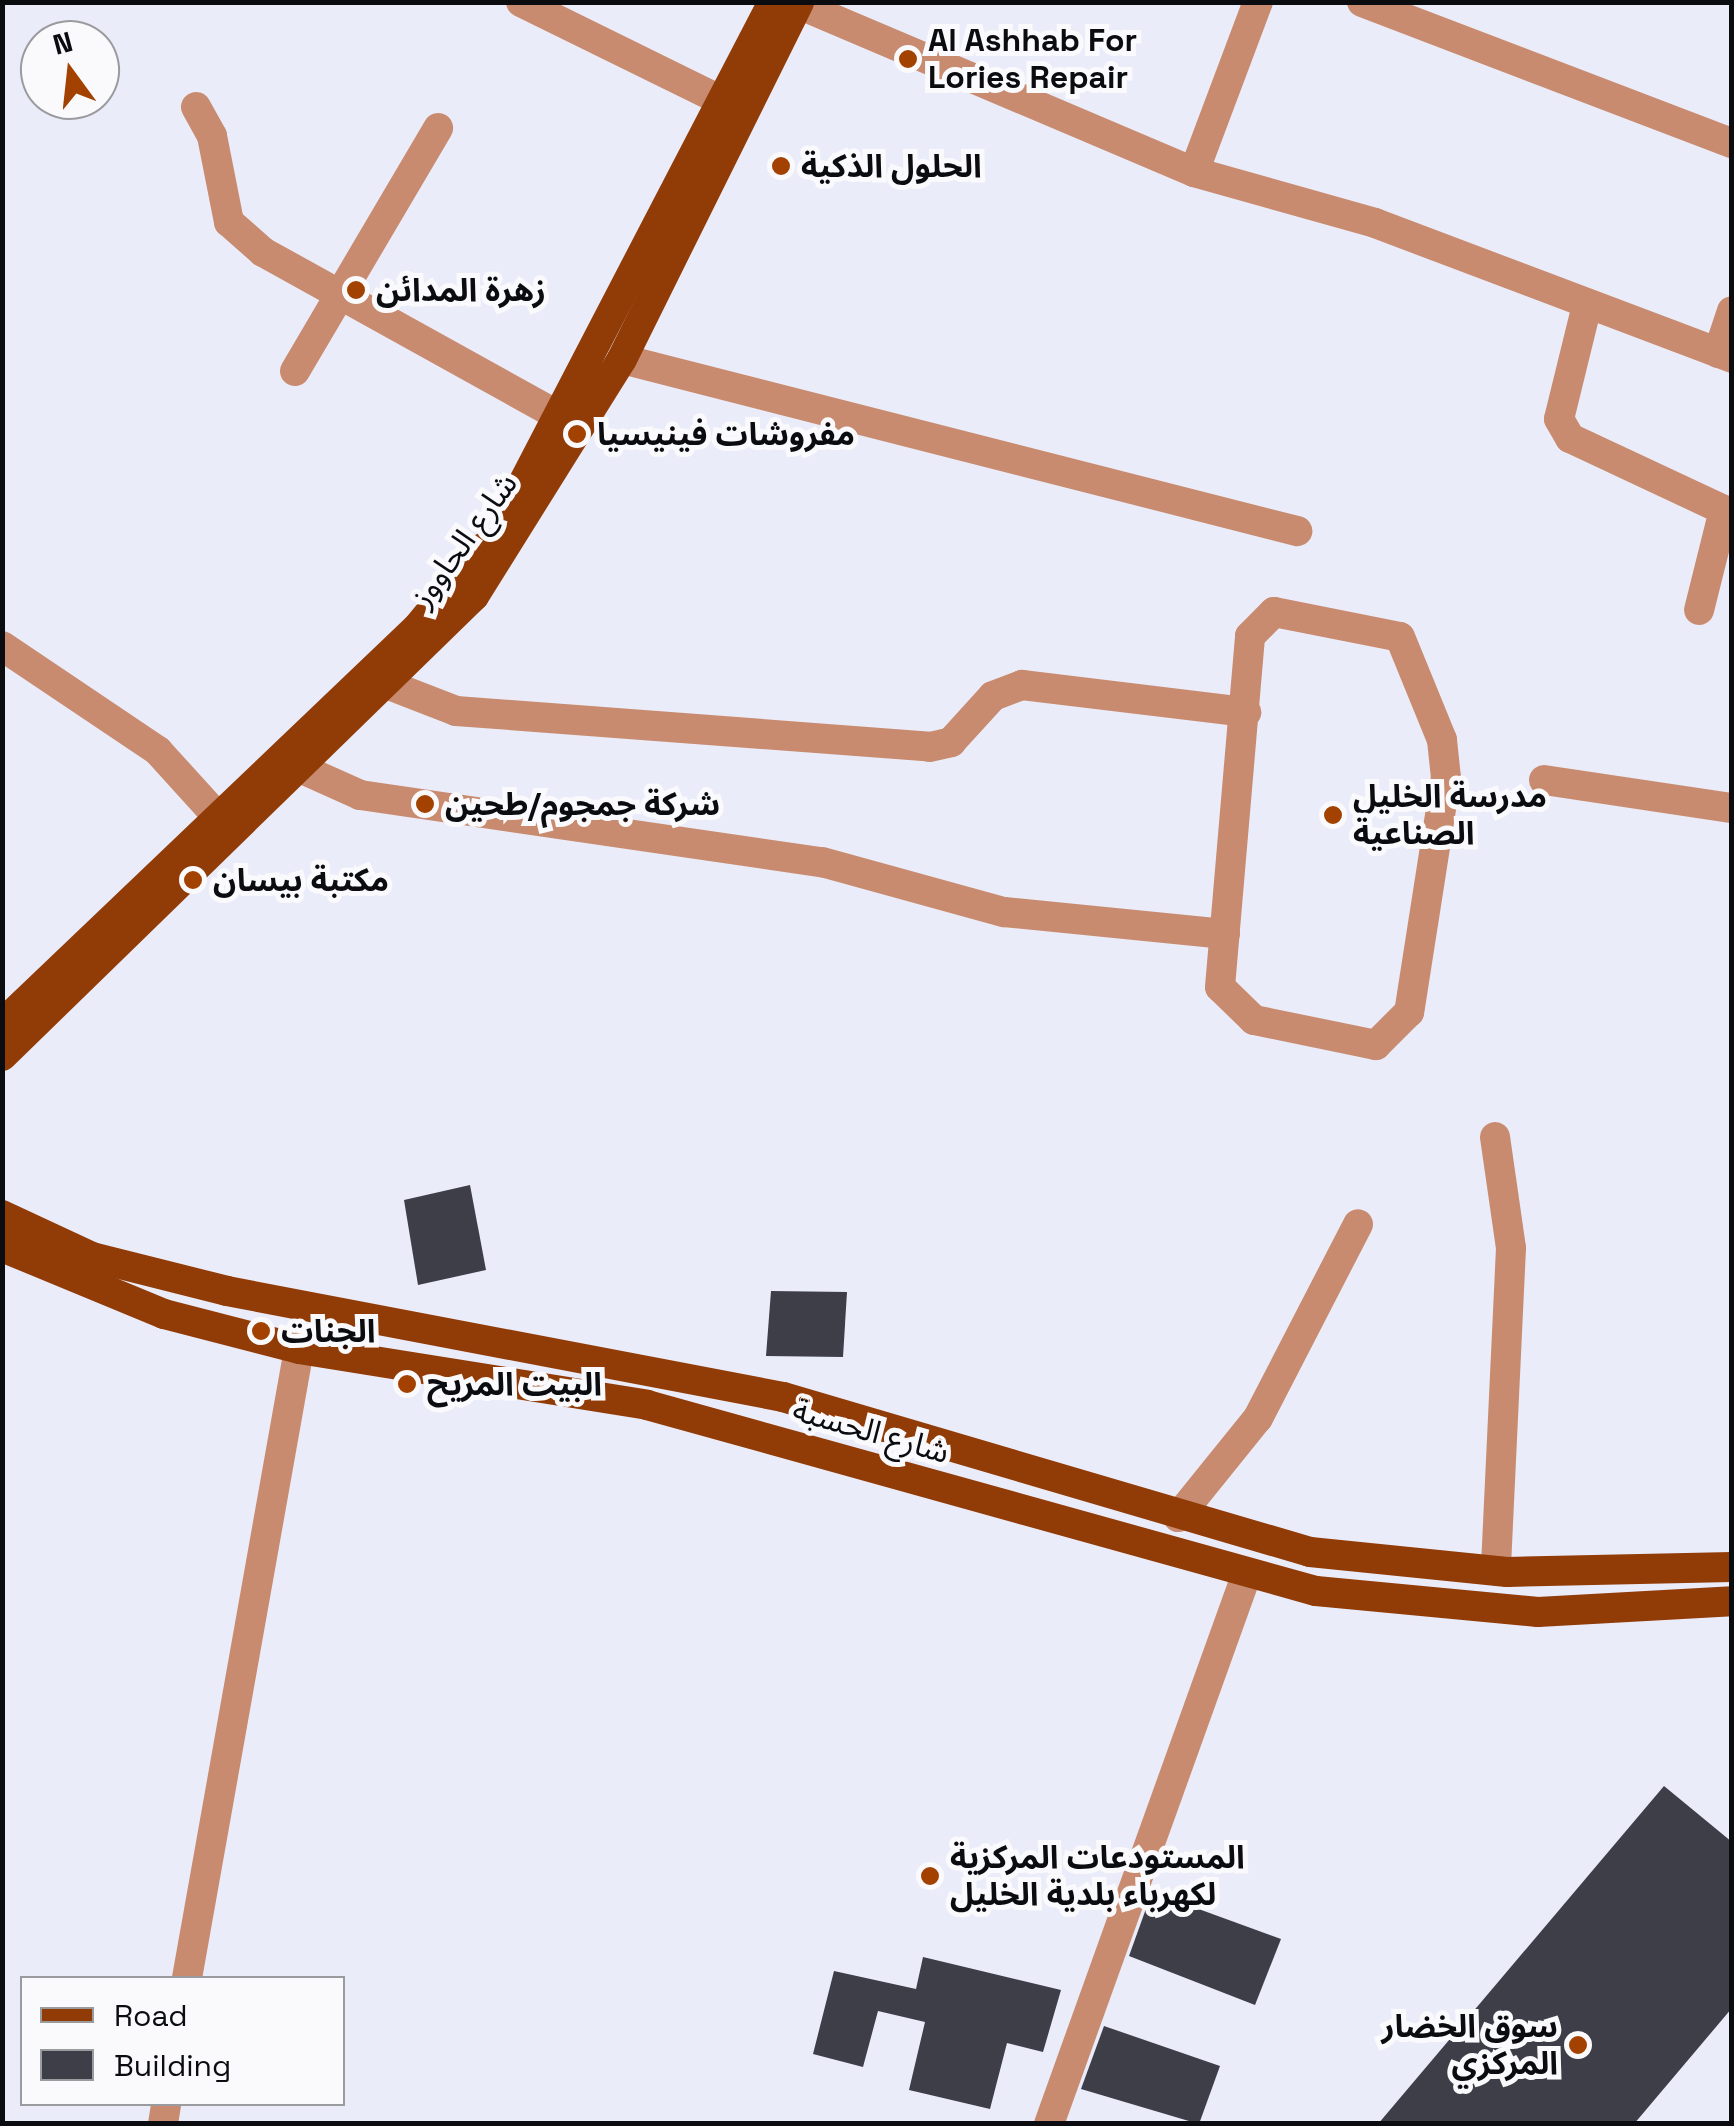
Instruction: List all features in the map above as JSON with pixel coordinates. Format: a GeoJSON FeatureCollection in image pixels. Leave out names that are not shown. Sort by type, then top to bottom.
{"type":"FeatureCollection","features":[{"type":"Feature","properties":{"kind":"main road","name":"شارع الحاووز"},"geometry":{"type":"LineString","coordinates":[[2,1024],[463,576],[559,416],[773,2]]}},
{"type":"Feature","properties":{"kind":"main road","name":"شارع الحاووز"},"geometry":{"type":"LineString","coordinates":[[2,1056],[474,596],[622,360],[799,3]]}},
{"type":"Feature","properties":{"kind":"main road","name":"شارع الحسبة"},"geometry":{"type":"LineString","coordinates":[[2,1215],[92,1257],[227,1291],[783,1397],[1178,1517],[1310,1552],[1496,1570],[1732,1566]]}},
{"type":"Feature","properties":{"kind":"main road","name":"شارع الحسبة"},"geometry":{"type":"LineString","coordinates":[[2,1247],[164,1314],[299,1350],[647,1405],[1316,1592],[1538,1612],[1732,1601]]}},
{"type":"Feature","properties":{"kind":"street"},"geometry":{"type":"LineString","coordinates":[[521,2],[722,101]]}},
{"type":"Feature","properties":{"kind":"street"},"geometry":{"type":"LineString","coordinates":[[1194,172],[1258,2]]}},
{"type":"Feature","properties":{"kind":"street"},"geometry":{"type":"LineString","coordinates":[[1362,2],[1732,143]]}},
{"type":"Feature","properties":{"kind":"street"},"geometry":{"type":"LineString","coordinates":[[799,3],[1194,172],[1375,223],[1725,356],[1732,311]]}},
{"type":"Feature","properties":{"kind":"street"},"geometry":{"type":"LineString","coordinates":[[196,106],[212,136],[230,222],[263,252],[347,293],[559,416]]}},
{"type":"Feature","properties":{"kind":"street"},"geometry":{"type":"LineString","coordinates":[[294,371],[347,293],[438,128]]}},
{"type":"Feature","properties":{"kind":"street"},"geometry":{"type":"LineString","coordinates":[[1587,305],[1559,419],[1570,438],[1724,510],[1699,610]]}},
{"type":"Feature","properties":{"kind":"street"},"geometry":{"type":"LineString","coordinates":[[622,360],[1297,531]]}},
{"type":"Feature","properties":{"kind":"street"},"geometry":{"type":"LineString","coordinates":[[1262,616],[1388,631],[1412,650],[1446,777],[1410,1005],[1391,1038],[1368,1046],[1238,1013],[1218,978],[1246,712],[1250,636],[1262,616]]}},
{"type":"Feature","properties":{"kind":"street"},"geometry":{"type":"LineString","coordinates":[[2,646],[158,750],[217,816]]}},
{"type":"Feature","properties":{"kind":"street"},"geometry":{"type":"LineString","coordinates":[[388,684],[456,711],[930,748],[951,742],[993,696],[1022,684],[1246,712]]}},
{"type":"Feature","properties":{"kind":"street"},"geometry":{"type":"LineString","coordinates":[[300,768],[360,795],[822,862],[1004,912],[1225,934]]}},
{"type":"Feature","properties":{"kind":"street"},"geometry":{"type":"LineString","coordinates":[[1544,780],[1732,808]]}},
{"type":"Feature","properties":{"kind":"street"},"geometry":{"type":"LineString","coordinates":[[1495,1137],[1511,1248],[1496,1570]]}},
{"type":"Feature","properties":{"kind":"street"},"geometry":{"type":"LineString","coordinates":[[1178,1517],[1258,1418],[1358,1224]]}},
{"type":"Feature","properties":{"kind":"street"},"geometry":{"type":"LineString","coordinates":[[188,1976],[299,1350]]}},
{"type":"Feature","properties":{"kind":"street"},"geometry":{"type":"LineString","coordinates":[[1049,2124],[1248,1574]]}},
{"type":"Feature","properties":{"kind":"building"},"geometry":{"type":"Polygon","coordinates":[[[470,1185],[486,1270],[418,1285],[404,1200],[470,1185]]]}},
{"type":"Feature","properties":{"kind":"building"},"geometry":{"type":"Polygon","coordinates":[[[771,1291],[847,1292],[843,1357],[766,1356],[771,1291]]]}},
{"type":"Feature","properties":{"kind":"building"},"geometry":{"type":"Polygon","coordinates":[[[1664,1786],[1732,1842],[1732,2008],[1634,2124],[1378,2124],[1664,1786]]]}},
{"type":"Feature","properties":{"kind":"building"},"geometry":{"type":"Polygon","coordinates":[[[1152,1892],[1281,1939],[1255,2005],[1129,1956],[1152,1892]]]}},
{"type":"Feature","properties":{"kind":"building"},"geometry":{"type":"Polygon","coordinates":[[[923,1957],[1061,1990],[1043,2052],[1007,2043],[990,2109],[909,2090],[925,2022],[878,2011],[863,2067],[813,2054],[834,1971],[916,1989],[923,1957]]]}},
{"type":"Feature","properties":{"kind":"building"},"geometry":{"type":"Polygon","coordinates":[[[1104,2026],[1220,2066],[1199,2124],[1081,2089],[1104,2026]]]}},
{"type":"Feature","properties":{"kind":"place","name":"Al Ashhab For Lories Repair"},"geometry":{"type":"Point","coordinates":[908,59]}},
{"type":"Feature","properties":{"kind":"place","name":"الحلول الذكية"},"geometry":{"type":"Point","coordinates":[781,166]}},
{"type":"Feature","properties":{"kind":"place","name":"زهرة المدائن"},"geometry":{"type":"Point","coordinates":[356,290]}},
{"type":"Feature","properties":{"kind":"place","name":"مفروشات فينيسيا"},"geometry":{"type":"Point","coordinates":[577,434]}},
{"type":"Feature","properties":{"kind":"place","name":"شركة جمجوم/طحين"},"geometry":{"type":"Point","coordinates":[425,804]}},
{"type":"Feature","properties":{"kind":"place","name":"مدرسة الخليل الصناعية"},"geometry":{"type":"Point","coordinates":[1333,815]}},
{"type":"Feature","properties":{"kind":"place","name":"مكتبة بيسان"},"geometry":{"type":"Point","coordinates":[193,880]}},
{"type":"Feature","properties":{"kind":"place","name":"الجنات"},"geometry":{"type":"Point","coordinates":[261,1331]}},
{"type":"Feature","properties":{"kind":"place","name":"البيت المريح"},"geometry":{"type":"Point","coordinates":[407,1384]}},
{"type":"Feature","properties":{"kind":"place","name":"المستودعات المركزية لكهرباء بلدية الخليل"},"geometry":{"type":"Point","coordinates":[930,1876]}},
{"type":"Feature","properties":{"kind":"place","name":"سوق الخضار المركزي"},"geometry":{"type":"Point","coordinates":[1578,2045]}}]}
